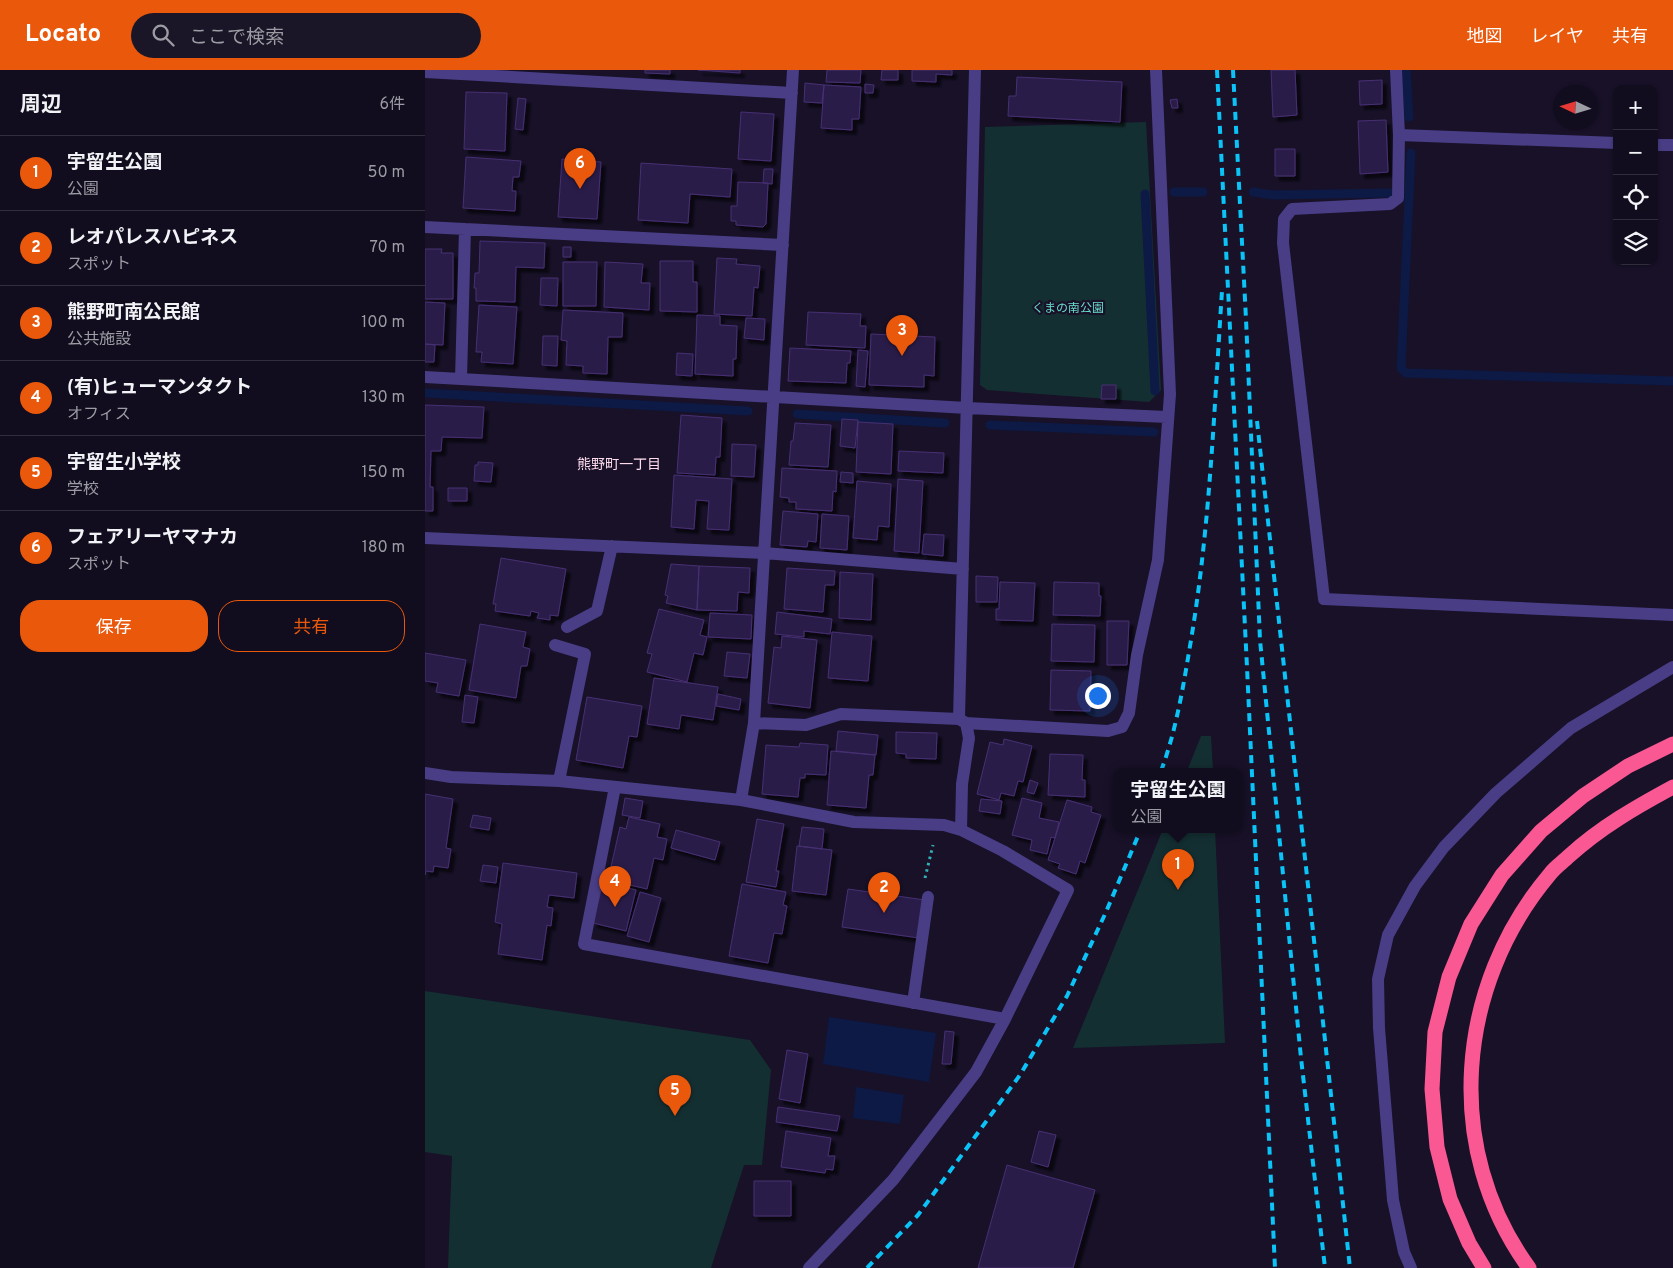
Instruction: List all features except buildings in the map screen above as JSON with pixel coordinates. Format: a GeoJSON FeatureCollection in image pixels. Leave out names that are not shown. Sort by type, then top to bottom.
{"type":"FeatureCollection","features":[{"type":"Feature","properties":{"kind":"highway"},"geometry":{"type":"LineString","coordinates":[[1484,1268],[1469,1243],[1450,1199],[1437,1147],[1432,1089],[1435,1032],[1449,977],[1471,924],[1502,875],[1541,831],[1583,796],[1628,766],[1673,744]]}},
{"type":"Feature","properties":{"kind":"highway"},"geometry":{"type":"LineString","coordinates":[[1529,1268],[1520,1255],[1496,1209],[1479,1162],[1472,1110],[1471,1060],[1480,1007],[1497,958],[1519,914],[1551,873],[1589,838],[1633,808],[1673,787]]}},
{"type":"Feature","properties":{"kind":"street"},"geometry":{"type":"LineString","coordinates":[[741,800],[754,724],[793,70]]}},
{"type":"Feature","properties":{"kind":"street"},"geometry":{"type":"LineString","coordinates":[[961,830],[962,784],[969,738],[963,721],[963,569],[975,70]]}},
{"type":"Feature","properties":{"kind":"street"},"geometry":{"type":"LineString","coordinates":[[754,724],[806,725],[841,714],[1108,731],[1122,727],[1129,713],[1137,654],[1158,560],[1170,394],[1156,70]]}},
{"type":"Feature","properties":{"kind":"street"},"geometry":{"type":"LineString","coordinates":[[1396,70],[1399,135],[1398,198],[1390,204],[1292,209],[1283,219],[1283,243],[1324,600],[1673,615]]}},
{"type":"Feature","properties":{"kind":"street"},"geometry":{"type":"LineString","coordinates":[[425,72],[792,93]]}},
{"type":"Feature","properties":{"kind":"street"},"geometry":{"type":"LineString","coordinates":[[1399,135],[1613,143]]}},
{"type":"Feature","properties":{"kind":"street"},"geometry":{"type":"LineString","coordinates":[[1658,145],[1673,145]]}},
{"type":"Feature","properties":{"kind":"street"},"geometry":{"type":"LineString","coordinates":[[425,227],[783,245]]}},
{"type":"Feature","properties":{"kind":"street"},"geometry":{"type":"LineString","coordinates":[[461,379],[465,229]]}},
{"type":"Feature","properties":{"kind":"street"},"geometry":{"type":"LineString","coordinates":[[425,377],[773,398],[1167,417]]}},
{"type":"Feature","properties":{"kind":"street"},"geometry":{"type":"LineString","coordinates":[[425,538],[764,553],[963,569]]}},
{"type":"Feature","properties":{"kind":"street"},"geometry":{"type":"LineString","coordinates":[[567,627],[597,611],[612,546]]}},
{"type":"Feature","properties":{"kind":"street"},"geometry":{"type":"LineString","coordinates":[[555,645],[585,654],[559,781]]}},
{"type":"Feature","properties":{"kind":"street"},"geometry":{"type":"LineString","coordinates":[[1411,1268],[1404,1252],[1393,1200],[1379,1028],[1377,978],[1388,935],[1415,886],[1438,855],[1496,793],[1571,728],[1673,667]]}},
{"type":"Feature","properties":{"kind":"street"},"geometry":{"type":"LineString","coordinates":[[425,773],[451,777],[559,781],[741,800],[854,822],[944,825],[961,830],[1003,850],[1068,890],[1005,1019],[976,1072],[893,1180],[809,1268]]}},
{"type":"Feature","properties":{"kind":"street"},"geometry":{"type":"LineString","coordinates":[[615,787],[584,944],[1005,1019]]}},
{"type":"Feature","properties":{"kind":"street"},"geometry":{"type":"LineString","coordinates":[[913,1003],[928,897]]}},
{"type":"Feature","properties":{"kind":"path"},"geometry":{"type":"LineString","coordinates":[[928,897],[925,881],[938,825]]}},
{"type":"Feature","properties":{"kind":"green space","name":"くまの南公園"},"geometry":{"type":"Polygon","coordinates":[[[1146,122],[1161,390],[1149,402],[987,390],[980,385],[985,127],[1146,122]]]}},
{"type":"Feature","properties":{"kind":"green space"},"geometry":{"type":"Polygon","coordinates":[[[1201,736],[1211,736],[1213,768],[1188,768],[1201,736]]]}},
{"type":"Feature","properties":{"kind":"green space"},"geometry":{"type":"Polygon","coordinates":[[[1161,833],[1215,833],[1225,1043],[1073,1048],[1161,833]]]}},
{"type":"Feature","properties":{"kind":"green space"},"geometry":{"type":"Polygon","coordinates":[[[425,991],[750,1040],[771,1070],[762,1165],[744,1165],[711,1268],[448,1268],[452,1156],[425,1152],[425,991]]]}},
{"type":"Feature","properties":{"kind":"water"},"geometry":{"type":"Polygon","coordinates":[[[829,1017],[936,1033],[929,1082],[823,1064],[829,1017]]]}},
{"type":"Feature","properties":{"kind":"water"},"geometry":{"type":"Polygon","coordinates":[[[856,1087],[904,1095],[900,1124],[853,1118],[856,1087]]]}},
{"type":"Feature","properties":{"kind":"waterway"},"geometry":{"type":"LineString","coordinates":[[1406,70],[1409,117]]}},
{"type":"Feature","properties":{"kind":"waterway"},"geometry":{"type":"LineString","coordinates":[[1411,153],[1401,368],[1406,373],[1673,381]]}},
{"type":"Feature","properties":{"kind":"waterway"},"geometry":{"type":"LineString","coordinates":[[1174,192],[1203,192]]}},
{"type":"Feature","properties":{"kind":"waterway"},"geometry":{"type":"LineString","coordinates":[[1253,192],[1273,195],[1389,193]]}},
{"type":"Feature","properties":{"kind":"waterway"},"geometry":{"type":"LineString","coordinates":[[1145,194],[1155,391]]}},
{"type":"Feature","properties":{"kind":"waterway"},"geometry":{"type":"LineString","coordinates":[[425,393],[748,411]]}},
{"type":"Feature","properties":{"kind":"waterway"},"geometry":{"type":"LineString","coordinates":[[797,414],[945,423]]}},
{"type":"Feature","properties":{"kind":"waterway"},"geometry":{"type":"LineString","coordinates":[[990,425],[1154,432]]}},
{"type":"Feature","properties":{"kind":"railway"},"geometry":{"type":"LineString","coordinates":[[1217,70],[1275,1268]]}},
{"type":"Feature","properties":{"kind":"railway"},"geometry":{"type":"LineString","coordinates":[[1233,70],[1260,640],[1301,1058],[1325,1268]]}},
{"type":"Feature","properties":{"kind":"railway"},"geometry":{"type":"LineString","coordinates":[[1162,768],[1179,709],[1197,602],[1211,469],[1222,291]]}},
{"type":"Feature","properties":{"kind":"railway"},"geometry":{"type":"LineString","coordinates":[[1257,421],[1350,1268]]}},
{"type":"Feature","properties":{"kind":"railway"},"geometry":{"type":"LineString","coordinates":[[867,1268],[918,1215],[1020,1075],[1067,996],[1106,912],[1139,833]]}},
{"type":"Feature","properties":{"kind":"place","name":"フェアリーヤマナカ"},"geometry":{"type":"Point","coordinates":[580,189]}},
{"type":"Feature","properties":{"kind":"place","name":"熊野町南公民館"},"geometry":{"type":"Point","coordinates":[902,356]}},
{"type":"Feature","properties":{"kind":"place","name":"宇留生公園"},"geometry":{"type":"Point","coordinates":[1178,890]}},
{"type":"Feature","properties":{"kind":"place","name":"(有)ヒューマンタクト"},"geometry":{"type":"Point","coordinates":[615,907]}},
{"type":"Feature","properties":{"kind":"place","name":"レオパレスハピネス"},"geometry":{"type":"Point","coordinates":[884,913]}},
{"type":"Feature","properties":{"kind":"place","name":"宇留生小学校"},"geometry":{"type":"Point","coordinates":[675,1116]}},
{"type":"Feature","properties":{"kind":"district","name":"熊野町一丁目"},"geometry":{"type":"Point","coordinates":[619,464]}}]}
